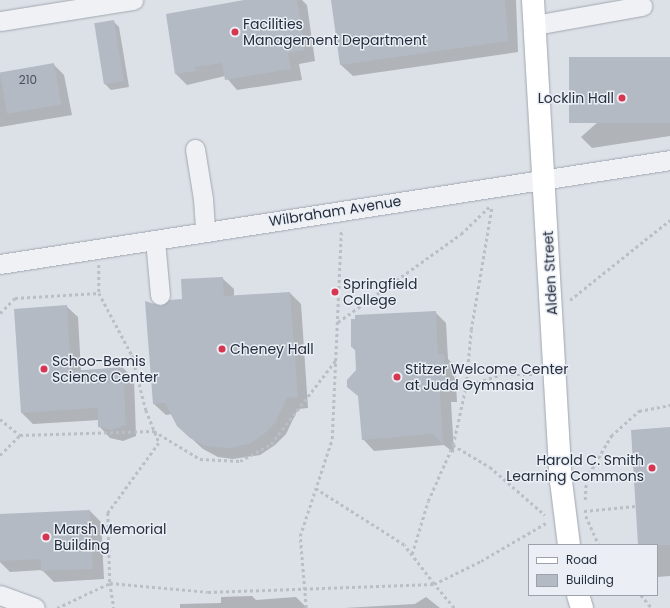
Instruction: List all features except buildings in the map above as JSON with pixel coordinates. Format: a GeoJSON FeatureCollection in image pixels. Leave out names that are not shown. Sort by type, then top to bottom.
{"type":"FeatureCollection","features":[{"type":"Feature","properties":{"kind":"main road","name":"Alden Street"},"geometry":{"type":"LineString","coordinates":[[533,0],[556,375],[574,512],[569,544]]}},
{"type":"Feature","properties":{"kind":"main road"},"geometry":{"type":"LineString","coordinates":[[578,596],[582,608]]}},
{"type":"Feature","properties":{"kind":"street"},"geometry":{"type":"LineString","coordinates":[[0,21],[133,0]]}},
{"type":"Feature","properties":{"kind":"street"},"geometry":{"type":"LineString","coordinates":[[535,25],[642,6]]}},
{"type":"Feature","properties":{"kind":"street"},"geometry":{"type":"LineString","coordinates":[[195,149],[203,199],[205,232]]}},
{"type":"Feature","properties":{"kind":"street","name":"Wilbraham Avenue"},"geometry":{"type":"LineString","coordinates":[[0,264],[342,210],[544,181],[670,160]]}},
{"type":"Feature","properties":{"kind":"street"},"geometry":{"type":"LineString","coordinates":[[155,240],[160,294]]}},
{"type":"Feature","properties":{"kind":"street"},"geometry":{"type":"LineString","coordinates":[[0,595],[35,608]]}},
{"type":"Feature","properties":{"kind":"path"},"geometry":{"type":"LineString","coordinates":[[338,323],[461,234],[493,204],[471,330],[466,386],[453,445],[428,501],[412,555]]}},
{"type":"Feature","properties":{"kind":"path"},"geometry":{"type":"LineString","coordinates":[[306,608],[300,536],[332,439],[342,210]]}},
{"type":"Feature","properties":{"kind":"path"},"geometry":{"type":"LineString","coordinates":[[552,314],[670,220]]}},
{"type":"Feature","properties":{"kind":"path"},"geometry":{"type":"LineString","coordinates":[[98,248],[99,293],[132,355],[154,431],[159,443],[108,513],[110,583],[114,608]]}},
{"type":"Feature","properties":{"kind":"path"},"geometry":{"type":"LineString","coordinates":[[0,313],[15,298],[99,293]]}},
{"type":"Feature","properties":{"kind":"path"},"geometry":{"type":"LineString","coordinates":[[0,419],[20,435],[154,431],[200,459],[240,461],[271,444],[336,360]]}},
{"type":"Feature","properties":{"kind":"path"},"geometry":{"type":"LineString","coordinates":[[466,386],[499,375],[556,375]]}},
{"type":"Feature","properties":{"kind":"path"},"geometry":{"type":"LineString","coordinates":[[574,512],[586,479],[611,436],[639,411],[670,405]]}},
{"type":"Feature","properties":{"kind":"path"},"geometry":{"type":"LineString","coordinates":[[0,455],[20,435]]}},
{"type":"Feature","properties":{"kind":"path"},"geometry":{"type":"LineString","coordinates":[[57,608],[110,583],[208,592],[434,584],[481,562],[552,520],[490,467],[453,445]]}},
{"type":"Feature","properties":{"kind":"path"},"geometry":{"type":"LineString","coordinates":[[316,489],[404,545],[454,608]]}},
{"type":"Feature","properties":{"kind":"path"},"geometry":{"type":"LineString","coordinates":[[574,512],[636,506]]}},
{"type":"Feature","properties":{"kind":"path"},"geometry":{"type":"LineString","coordinates":[[574,512],[598,544]]}},
{"type":"Feature","properties":{"kind":"path"},"geometry":{"type":"LineString","coordinates":[[642,596],[652,608]]}},
{"type":"Feature","properties":{"kind":"place","name":"Facilities Management Department"},"geometry":{"type":"Point","coordinates":[235,32]}},
{"type":"Feature","properties":{"kind":"place","name":"Locklin Hall"},"geometry":{"type":"Point","coordinates":[622,98]}},
{"type":"Feature","properties":{"kind":"place","name":"Springfield College"},"geometry":{"type":"Point","coordinates":[335,292]}},
{"type":"Feature","properties":{"kind":"place","name":"Cheney Hall"},"geometry":{"type":"Point","coordinates":[222,349]}},
{"type":"Feature","properties":{"kind":"place","name":"Schoo-Bemis Science Center"},"geometry":{"type":"Point","coordinates":[44,369]}},
{"type":"Feature","properties":{"kind":"place","name":"Stitzer Welcome Center at Judd Gymnasia"},"geometry":{"type":"Point","coordinates":[397,377]}},
{"type":"Feature","properties":{"kind":"place","name":"Harold C. Smith Learning Commons"},"geometry":{"type":"Point","coordinates":[652,468]}},
{"type":"Feature","properties":{"kind":"place","name":"Marsh Memorial Building"},"geometry":{"type":"Point","coordinates":[46,537]}}]}
